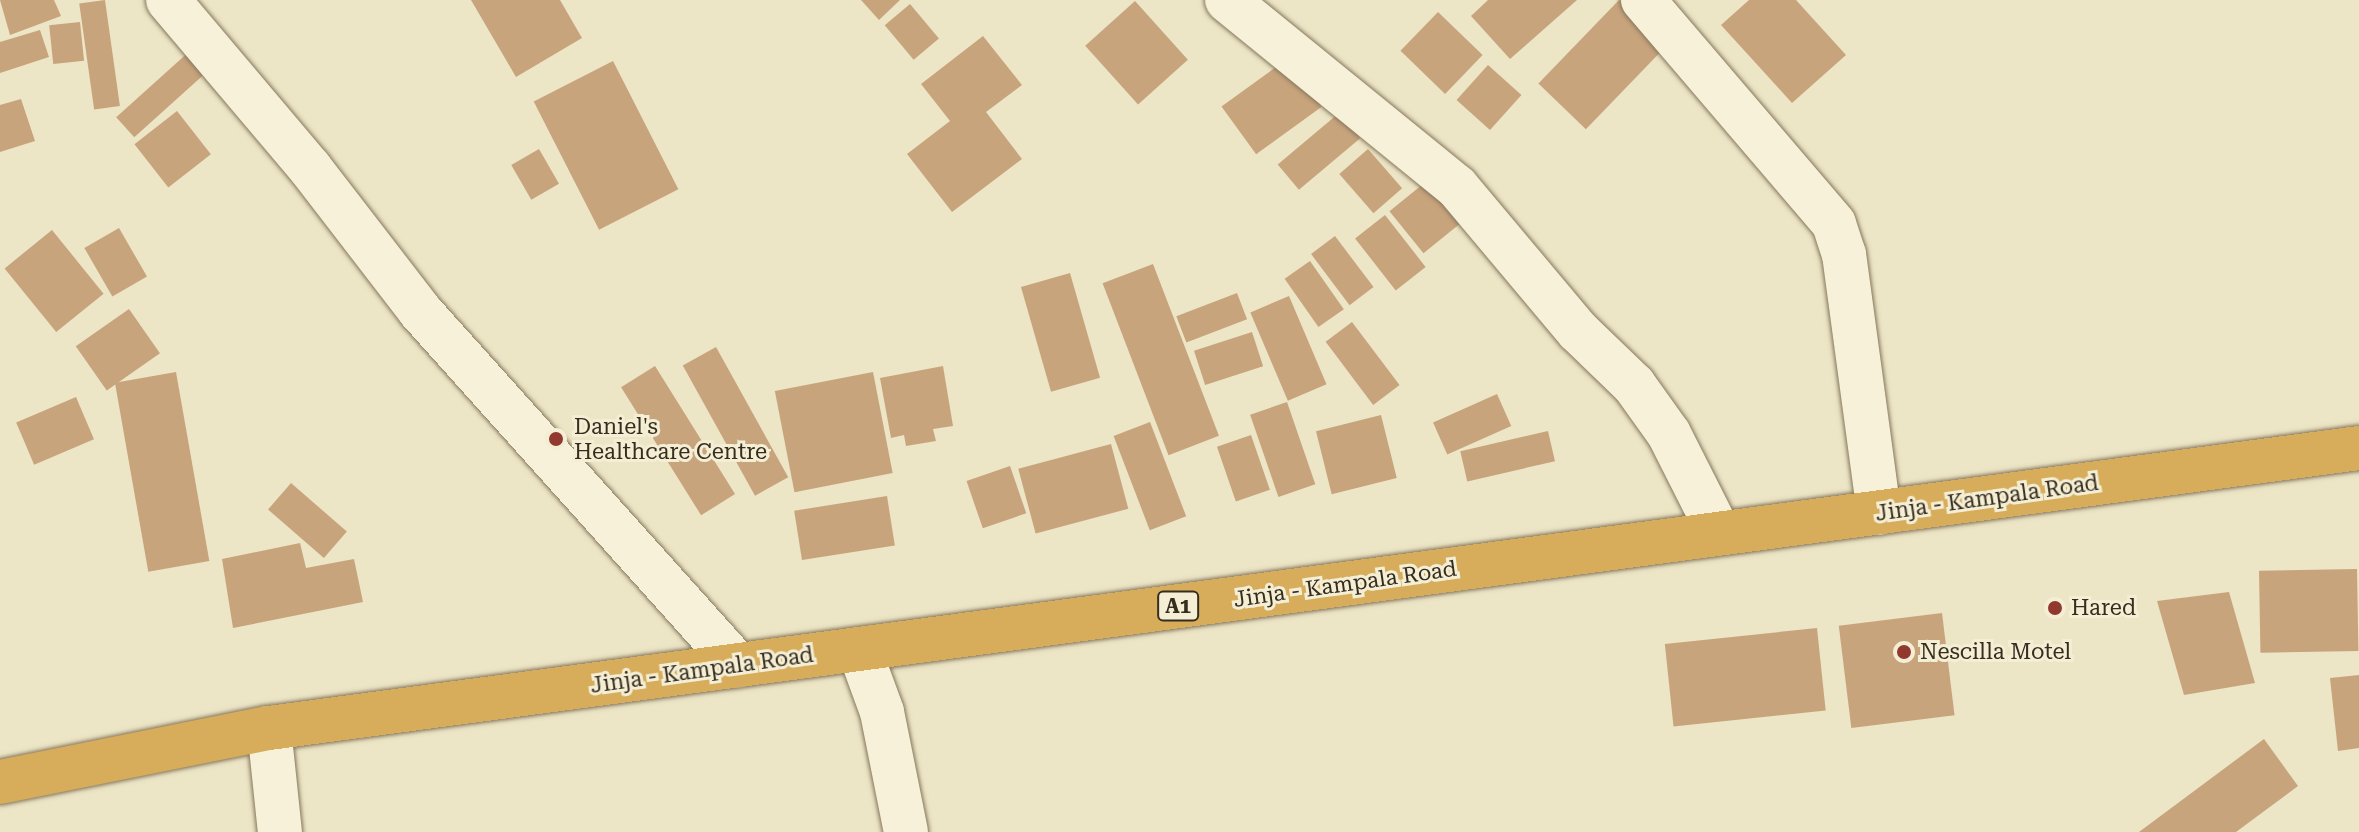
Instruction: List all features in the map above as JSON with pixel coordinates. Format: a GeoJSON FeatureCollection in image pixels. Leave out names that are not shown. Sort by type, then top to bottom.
{"type":"FeatureCollection","features":[{"type":"Feature","properties":{"kind":"highway","name":"Jinja - Kampala Road"},"geometry":{"type":"LineString","coordinates":[[0,782],[269,728],[2359,448]]}},
{"type":"Feature","properties":{"kind":"street"},"geometry":{"type":"LineString","coordinates":[[168,0],[310,168],[420,311],[738,665]]}},
{"type":"Feature","properties":{"kind":"street"},"geometry":{"type":"LineString","coordinates":[[1227,0],[1457,187],[1578,331],[1634,385],[1669,434],[1719,533]]}},
{"type":"Feature","properties":{"kind":"street"},"geometry":{"type":"LineString","coordinates":[[1643,0],[1834,224],[1844,254],[1879,513]]}},
{"type":"Feature","properties":{"kind":"street"},"geometry":{"type":"LineString","coordinates":[[859,649],[882,712],[906,832]]}},
{"type":"Feature","properties":{"kind":"street"},"geometry":{"type":"LineString","coordinates":[[269,728],[280,832]]}},
{"type":"Feature","properties":{"kind":"building"},"geometry":{"type":"Polygon","coordinates":[[[0,0],[54,0],[61,16],[10,35],[0,0]]]}},
{"type":"Feature","properties":{"kind":"building"},"geometry":{"type":"Polygon","coordinates":[[[105,0],[120,106],[94,110],[79,4],[105,0]]]}},
{"type":"Feature","properties":{"kind":"building"},"geometry":{"type":"Polygon","coordinates":[[[471,0],[560,0],[582,38],[516,77],[471,0]]]}},
{"type":"Feature","properties":{"kind":"building"},"geometry":{"type":"Polygon","coordinates":[[[861,0],[900,0],[879,20],[861,0]]]}},
{"type":"Feature","properties":{"kind":"building"},"geometry":{"type":"Polygon","coordinates":[[[1488,0],[1577,0],[1510,59],[1471,16],[1488,0]]]}},
{"type":"Feature","properties":{"kind":"building"},"geometry":{"type":"Polygon","coordinates":[[[1619,0],[1666,46],[1586,129],[1538,83],[1619,0]]]}},
{"type":"Feature","properties":{"kind":"building"},"geometry":{"type":"Polygon","coordinates":[[[1749,0],[1796,0],[1846,55],[1792,103],[1721,25],[1749,0]]]}},
{"type":"Feature","properties":{"kind":"building"},"geometry":{"type":"Polygon","coordinates":[[[1135,1],[1188,60],[1138,105],[1085,46],[1135,1]]]}},
{"type":"Feature","properties":{"kind":"building"},"geometry":{"type":"Polygon","coordinates":[[[910,4],[939,38],[914,60],[885,25],[910,4]]]}},
{"type":"Feature","properties":{"kind":"building"},"geometry":{"type":"Polygon","coordinates":[[[1438,12],[1483,55],[1445,94],[1400,51],[1438,12]]]}},
{"type":"Feature","properties":{"kind":"building"},"geometry":{"type":"Polygon","coordinates":[[[80,22],[84,61],[53,64],[49,25],[80,22]]]}},
{"type":"Feature","properties":{"kind":"building"},"geometry":{"type":"Polygon","coordinates":[[[40,30],[49,57],[0,73],[0,42],[40,30]]]}},
{"type":"Feature","properties":{"kind":"building"},"geometry":{"type":"Polygon","coordinates":[[[983,36],[1022,85],[986,112],[1022,159],[952,212],[907,154],[950,121],[921,84],[983,36]]]}},
{"type":"Feature","properties":{"kind":"building"},"geometry":{"type":"Polygon","coordinates":[[[192,49],[210,69],[134,137],[116,117],[192,49]]]}},
{"type":"Feature","properties":{"kind":"building"},"geometry":{"type":"Polygon","coordinates":[[[1287,59],[1322,107],[1256,154],[1221,107],[1287,59]]]}},
{"type":"Feature","properties":{"kind":"building"},"geometry":{"type":"Polygon","coordinates":[[[613,61],[678,189],[599,230],[534,101],[613,61]]]}},
{"type":"Feature","properties":{"kind":"building"},"geometry":{"type":"Polygon","coordinates":[[[1488,65],[1521,95],[1490,130],[1457,100],[1488,65]]]}},
{"type":"Feature","properties":{"kind":"building"},"geometry":{"type":"Polygon","coordinates":[[[21,99],[35,141],[0,152],[0,105],[21,99]]]}},
{"type":"Feature","properties":{"kind":"building"},"geometry":{"type":"Polygon","coordinates":[[[177,111],[211,154],[168,188],[134,144],[177,111]]]}},
{"type":"Feature","properties":{"kind":"building"},"geometry":{"type":"Polygon","coordinates":[[[1339,113],[1360,138],[1299,190],[1278,164],[1339,113]]]}},
{"type":"Feature","properties":{"kind":"building"},"geometry":{"type":"Polygon","coordinates":[[[539,149],[559,184],[531,200],[511,165],[539,149]]]}},
{"type":"Feature","properties":{"kind":"building"},"geometry":{"type":"Polygon","coordinates":[[[1368,149],[1402,188],[1373,213],[1339,174],[1368,149]]]}},
{"type":"Feature","properties":{"kind":"building"},"geometry":{"type":"Polygon","coordinates":[[[1433,176],[1467,218],[1423,253],[1389,211],[1433,176]]]}},
{"type":"Feature","properties":{"kind":"building"},"geometry":{"type":"Polygon","coordinates":[[[1385,215],[1426,267],[1396,290],[1355,238],[1385,215]]]}},
{"type":"Feature","properties":{"kind":"building"},"geometry":{"type":"Polygon","coordinates":[[[119,228],[147,276],[112,296],[84,248],[119,228]]]}},
{"type":"Feature","properties":{"kind":"building"},"geometry":{"type":"Polygon","coordinates":[[[52,230],[104,294],[56,332],[5,268],[52,230]]]}},
{"type":"Feature","properties":{"kind":"building"},"geometry":{"type":"Polygon","coordinates":[[[1335,236],[1374,287],[1350,305],[1311,254],[1335,236]]]}},
{"type":"Feature","properties":{"kind":"building"},"geometry":{"type":"Polygon","coordinates":[[[1310,261],[1344,309],[1318,327],[1285,279],[1310,261]]]}},
{"type":"Feature","properties":{"kind":"building"},"geometry":{"type":"Polygon","coordinates":[[[1153,264],[1219,436],[1169,455],[1103,283],[1153,264]]]}},
{"type":"Feature","properties":{"kind":"building"},"geometry":{"type":"Polygon","coordinates":[[[1070,273],[1100,378],[1051,392],[1021,287],[1070,273]]]}},
{"type":"Feature","properties":{"kind":"building"},"geometry":{"type":"Polygon","coordinates":[[[1237,293],[1247,319],[1186,342],[1176,316],[1237,293]]]}},
{"type":"Feature","properties":{"kind":"building"},"geometry":{"type":"Polygon","coordinates":[[[1289,296],[1327,384],[1288,401],[1250,312],[1289,296]]]}},
{"type":"Feature","properties":{"kind":"building"},"geometry":{"type":"Polygon","coordinates":[[[129,309],[160,353],[107,391],[76,346],[129,309]]]}},
{"type":"Feature","properties":{"kind":"building"},"geometry":{"type":"Polygon","coordinates":[[[1352,322],[1400,385],[1373,405],[1326,342],[1352,322]]]}},
{"type":"Feature","properties":{"kind":"building"},"geometry":{"type":"Polygon","coordinates":[[[1252,332],[1263,366],[1205,385],[1194,351],[1252,332]]]}},
{"type":"Feature","properties":{"kind":"building"},"geometry":{"type":"Polygon","coordinates":[[[716,347],[788,477],[755,496],[683,365],[716,347]]]}},
{"type":"Feature","properties":{"kind":"building"},"geometry":{"type":"Polygon","coordinates":[[[655,366],[735,494],[701,515],[621,387],[655,366]]]}},
{"type":"Feature","properties":{"kind":"building"},"geometry":{"type":"Polygon","coordinates":[[[943,366],[953,426],[933,429],[936,441],[906,446],[904,435],[891,438],[880,378],[943,366]]]}},
{"type":"Feature","properties":{"kind":"building"},"geometry":{"type":"Polygon","coordinates":[[[176,372],[209,561],[148,572],[115,383],[176,372]]]}},
{"type":"Feature","properties":{"kind":"building"},"geometry":{"type":"Polygon","coordinates":[[[873,372],[893,473],[794,492],[775,391],[873,372]]]}},
{"type":"Feature","properties":{"kind":"building"},"geometry":{"type":"Polygon","coordinates":[[[1497,394],[1511,426],[1447,454],[1433,422],[1497,394]]]}},
{"type":"Feature","properties":{"kind":"building"},"geometry":{"type":"Polygon","coordinates":[[[76,397],[94,439],[34,465],[16,422],[76,397]]]}},
{"type":"Feature","properties":{"kind":"building"},"geometry":{"type":"Polygon","coordinates":[[[1287,402],[1315,484],[1278,497],[1250,415],[1287,402]]]}},
{"type":"Feature","properties":{"kind":"building"},"geometry":{"type":"Polygon","coordinates":[[[1381,415],[1397,478],[1332,494],[1316,431],[1381,415]]]}},
{"type":"Feature","properties":{"kind":"building"},"geometry":{"type":"Polygon","coordinates":[[[1150,422],[1186,516],[1150,530],[1114,436],[1150,422]]]}},
{"type":"Feature","properties":{"kind":"building"},"geometry":{"type":"Polygon","coordinates":[[[1548,431],[1555,461],[1467,481],[1460,451],[1548,431]]]}},
{"type":"Feature","properties":{"kind":"building"},"geometry":{"type":"Polygon","coordinates":[[[1251,435],[1270,490],[1236,502],[1217,447],[1251,435]]]}},
{"type":"Feature","properties":{"kind":"building"},"geometry":{"type":"Polygon","coordinates":[[[1111,444],[1128,509],[1036,534],[1018,469],[1111,444]]]}},
{"type":"Feature","properties":{"kind":"building"},"geometry":{"type":"Polygon","coordinates":[[[1010,466],[1026,513],[983,528],[967,481],[1010,466]]]}},
{"type":"Feature","properties":{"kind":"building"},"geometry":{"type":"Polygon","coordinates":[[[291,483],[347,532],[324,558],[268,509],[291,483]]]}},
{"type":"Feature","properties":{"kind":"building"},"geometry":{"type":"Polygon","coordinates":[[[887,496],[895,545],[802,560],[794,511],[887,496]]]}},
{"type":"Feature","properties":{"kind":"building"},"geometry":{"type":"Polygon","coordinates":[[[300,543],[306,568],[354,559],[363,602],[233,628],[222,559],[300,543]]]}},
{"type":"Feature","properties":{"kind":"building"},"geometry":{"type":"Polygon","coordinates":[[[2357,569],[2358,651],[2260,653],[2259,571],[2357,569]]]}},
{"type":"Feature","properties":{"kind":"building"},"geometry":{"type":"Polygon","coordinates":[[[2229,592],[2255,683],[2184,695],[2157,601],[2229,592]]]}},
{"type":"Feature","properties":{"kind":"building"},"geometry":{"type":"Polygon","coordinates":[[[1942,613],[1955,715],[1851,728],[1839,626],[1942,613]]]}},
{"type":"Feature","properties":{"kind":"building"},"geometry":{"type":"Polygon","coordinates":[[[1817,628],[1826,711],[1674,727],[1665,644],[1817,628]]]}},
{"type":"Feature","properties":{"kind":"building"},"geometry":{"type":"Polygon","coordinates":[[[2359,675],[2359,748],[2338,751],[2330,678],[2359,675]]]}},
{"type":"Feature","properties":{"kind":"building"},"geometry":{"type":"Polygon","coordinates":[[[2264,739],[2298,786],[2236,832],[2139,832],[2264,739]]]}},
{"type":"Feature","properties":{"kind":"place","name":"Daniel's Healthcare Centre"},"geometry":{"type":"Point","coordinates":[556,439]}},
{"type":"Feature","properties":{"kind":"place","name":"Hared"},"geometry":{"type":"Point","coordinates":[2055,608]}},
{"type":"Feature","properties":{"kind":"place","name":"Nescilla Motel"},"geometry":{"type":"Point","coordinates":[1904,652]}}]}
